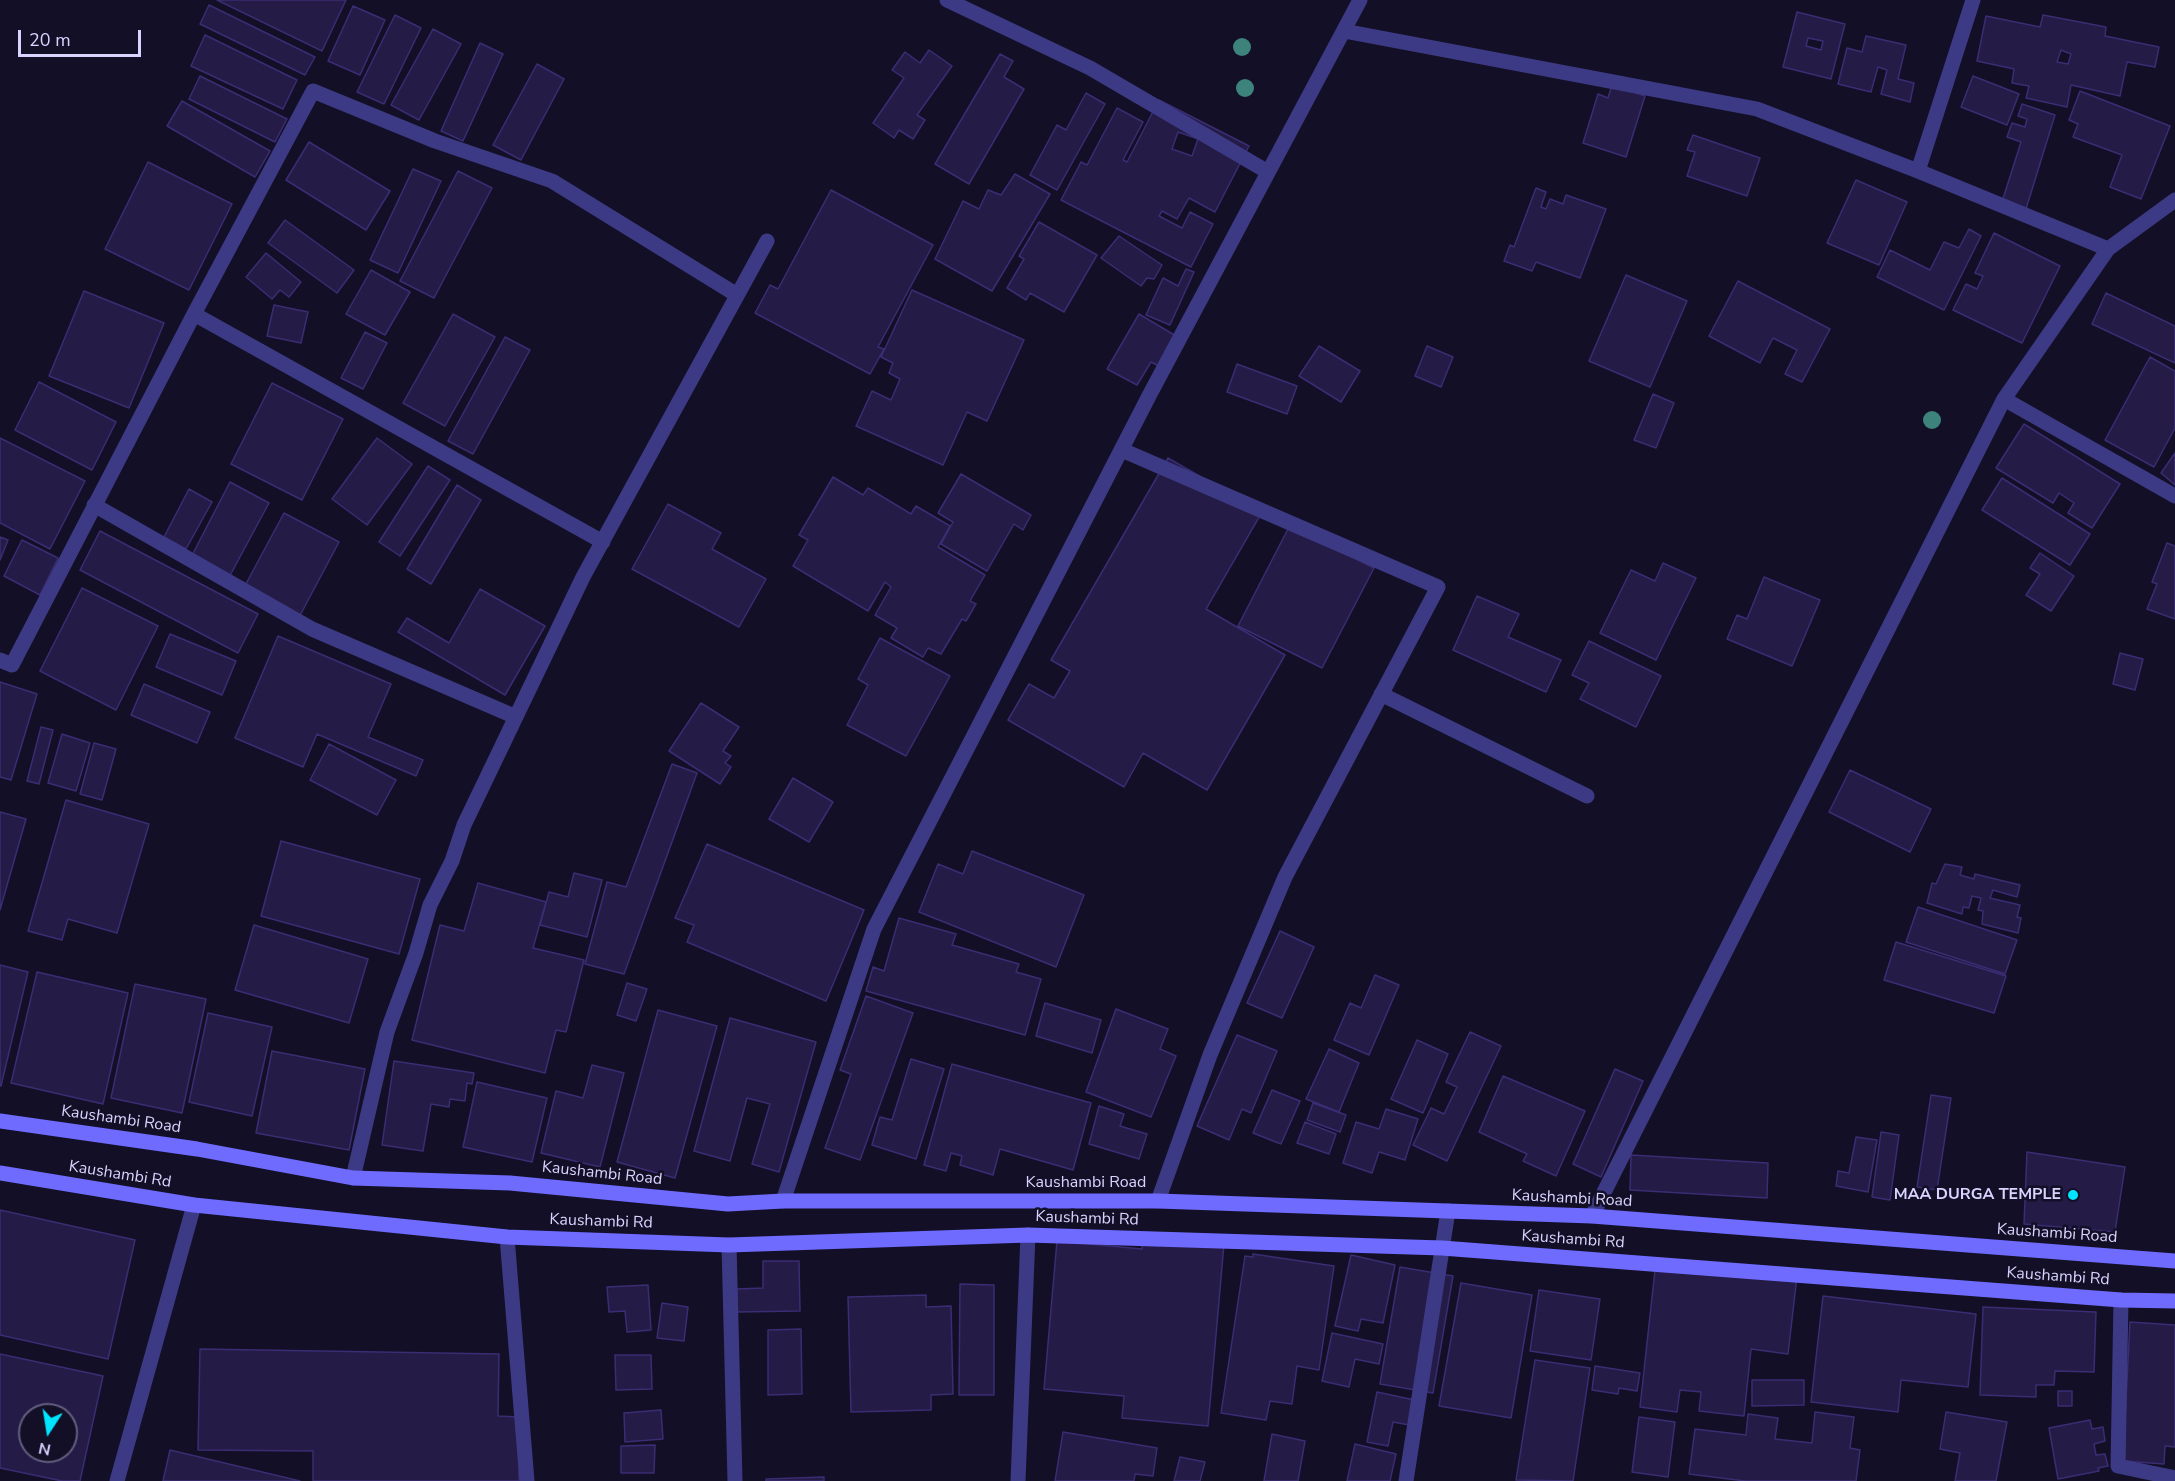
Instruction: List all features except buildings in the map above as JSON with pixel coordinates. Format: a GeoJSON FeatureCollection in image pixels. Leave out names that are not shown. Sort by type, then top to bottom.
{"type":"FeatureCollection","features":[{"type":"Feature","properties":{"kind":"main road","name":"Kaushambi Road"},"geometry":{"type":"LineString","coordinates":[[0,1121],[197,1149],[352,1178],[510,1183],[728,1204],[783,1201],[1158,1201],[1592,1216],[2175,1261]]}},
{"type":"Feature","properties":{"kind":"main road","name":"Kaushambi Rd"},"geometry":{"type":"LineString","coordinates":[[0,1173],[194,1205],[507,1237],[729,1245],[1028,1235],[1442,1248],[2121,1300],[2175,1301]]}},
{"type":"Feature","properties":{"kind":"street"},"geometry":{"type":"LineString","coordinates":[[947,0],[1090,68],[1268,172]]}},
{"type":"Feature","properties":{"kind":"street"},"geometry":{"type":"LineString","coordinates":[[783,1201],[874,929],[1122,450],[1360,0]]}},
{"type":"Feature","properties":{"kind":"street"},"geometry":{"type":"LineString","coordinates":[[1918,171],[1973,0]]}},
{"type":"Feature","properties":{"kind":"street"},"geometry":{"type":"LineString","coordinates":[[1344,31],[1757,109],[1918,171],[2108,249]]}},
{"type":"Feature","properties":{"kind":"street"},"geometry":{"type":"LineString","coordinates":[[0,660],[12,664],[194,314],[313,92],[435,141],[552,181],[737,295]]}},
{"type":"Feature","properties":{"kind":"street"},"geometry":{"type":"LineString","coordinates":[[1592,1216],[2004,399],[2108,249],[2175,200]]}},
{"type":"Feature","properties":{"kind":"street"},"geometry":{"type":"LineString","coordinates":[[352,1178],[387,1032],[416,953],[430,905],[452,861],[464,825],[583,577],[767,241]]}},
{"type":"Feature","properties":{"kind":"street"},"geometry":{"type":"LineString","coordinates":[[194,314],[603,542]]}},
{"type":"Feature","properties":{"kind":"street"},"geometry":{"type":"LineString","coordinates":[[2004,399],[2175,496]]}},
{"type":"Feature","properties":{"kind":"street"},"geometry":{"type":"LineString","coordinates":[[1122,450],[1438,587],[1285,877],[1210,1055],[1158,1201]]}},
{"type":"Feature","properties":{"kind":"street"},"geometry":{"type":"LineString","coordinates":[[94,505],[312,629],[516,717]]}},
{"type":"Feature","properties":{"kind":"street"},"geometry":{"type":"LineString","coordinates":[[1381,694],[1587,796]]}},
{"type":"Feature","properties":{"kind":"street"},"geometry":{"type":"LineString","coordinates":[[117,1481],[194,1205]]}},
{"type":"Feature","properties":{"kind":"street"},"geometry":{"type":"LineString","coordinates":[[1406,1481],[1448,1211]]}},
{"type":"Feature","properties":{"kind":"street"},"geometry":{"type":"LineString","coordinates":[[1018,1481],[1028,1235]]}},
{"type":"Feature","properties":{"kind":"street"},"geometry":{"type":"LineString","coordinates":[[507,1237],[527,1481]]}},
{"type":"Feature","properties":{"kind":"street"},"geometry":{"type":"LineString","coordinates":[[729,1245],[735,1481]]}},
{"type":"Feature","properties":{"kind":"street"},"geometry":{"type":"LineString","coordinates":[[2121,1300],[2118,1466],[2175,1478]]}},
{"type":"Feature","properties":{"kind":"place","name":"MAA DURGA TEMPLE"},"geometry":{"type":"Point","coordinates":[2073,1195]}}]}
